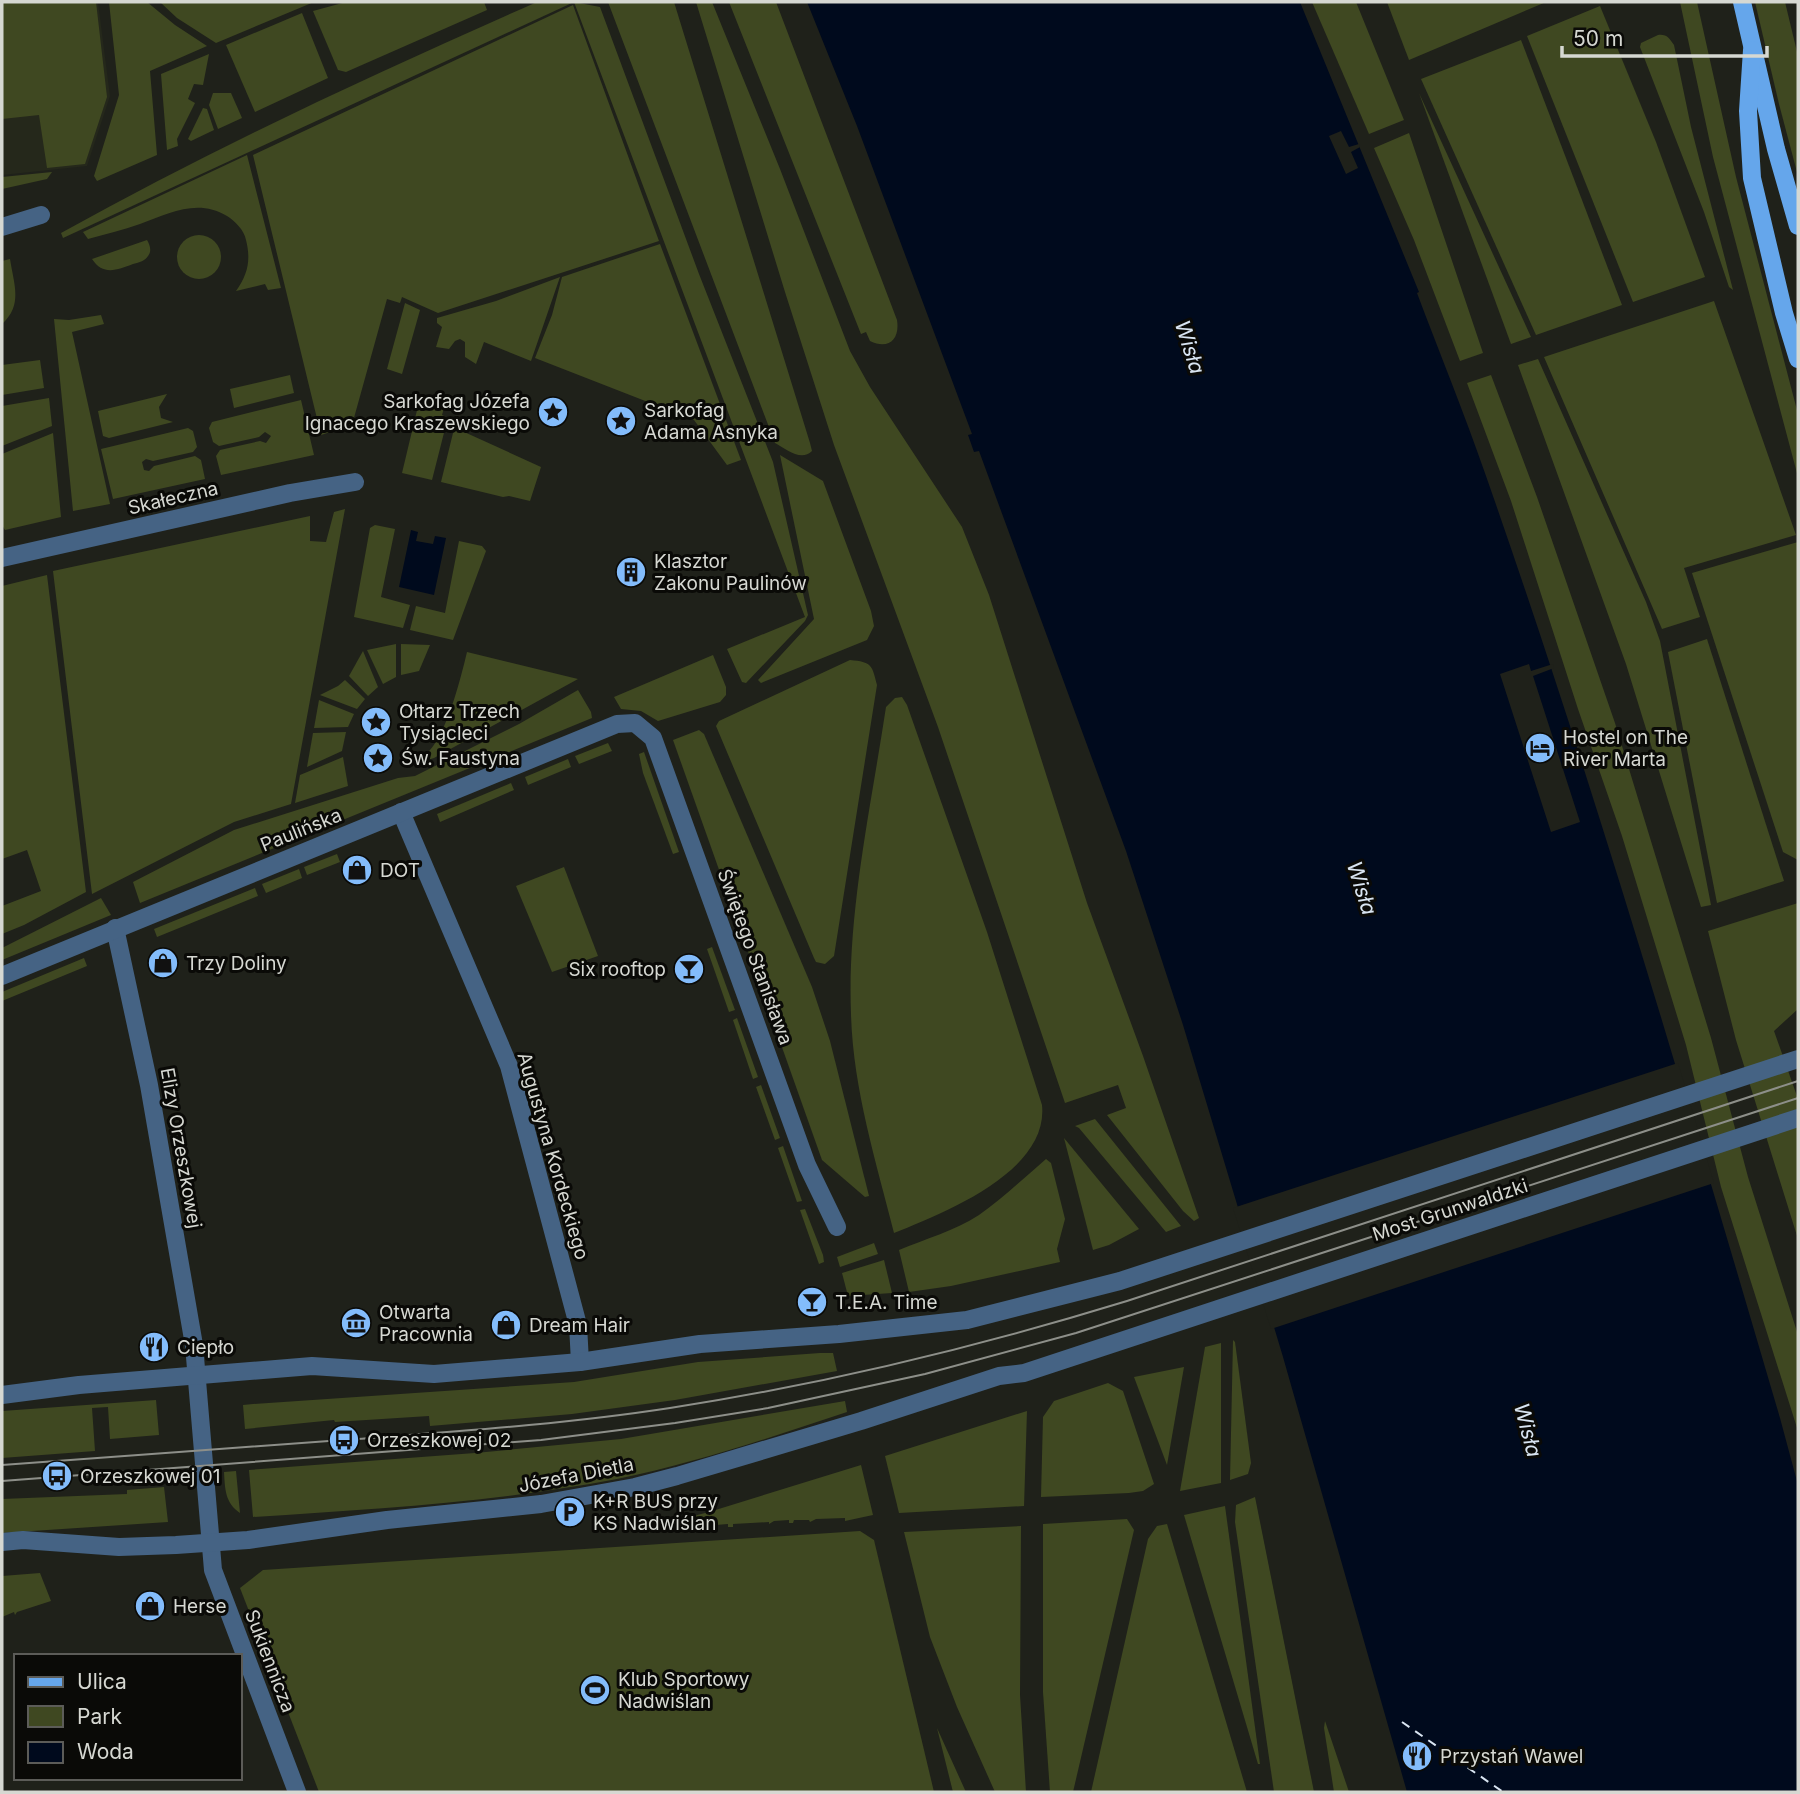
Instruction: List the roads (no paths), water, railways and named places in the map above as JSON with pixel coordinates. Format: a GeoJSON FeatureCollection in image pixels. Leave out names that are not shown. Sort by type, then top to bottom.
{"type":"FeatureCollection","features":[{"type":"Feature","properties":{"kind":"main road"},"geometry":{"type":"LineString","coordinates":[[1742,2],[1776,149],[1798,226]]}},
{"type":"Feature","properties":{"kind":"main road"},"geometry":{"type":"LineString","coordinates":[[1752,50],[1748,111],[1752,178],[1784,313],[1798,359]]}},
{"type":"Feature","properties":{"kind":"street"},"geometry":{"type":"LineString","coordinates":[[2,227],[41,215]]}},
{"type":"Feature","properties":{"kind":"street","name":"Skałeczna"},"geometry":{"type":"LineString","coordinates":[[2,558],[290,493],[355,482]]}},
{"type":"Feature","properties":{"kind":"street","name":"Świętego Stanisława"},"geometry":{"type":"LineString","coordinates":[[617,724],[635,723],[653,738],[807,1165],[837,1227]]}},
{"type":"Feature","properties":{"kind":"street","name":"Paulińska"},"geometry":{"type":"LineString","coordinates":[[2,976],[617,724]]}},
{"type":"Feature","properties":{"kind":"street","name":"Augustyna Kordeckiego"},"geometry":{"type":"LineString","coordinates":[[401,812],[509,1066],[578,1325],[580,1362]]}},
{"type":"Feature","properties":{"kind":"street","name":"Elizy Orzeszkowej"},"geometry":{"type":"LineString","coordinates":[[115,928],[149,1084],[194,1345],[212,1542]]}},
{"type":"Feature","properties":{"kind":"street","name":"Most Grunwaldzki"},"geometry":{"type":"LineString","coordinates":[[580,1362],[700,1344],[851,1333],[967,1320],[1120,1281],[1798,1059]]}},
{"type":"Feature","properties":{"kind":"street","name":"Most Grunwaldzki"},"geometry":{"type":"LineString","coordinates":[[1138,1335],[1798,1118]]}},
{"type":"Feature","properties":{"kind":"street","name":"Józefa Dietla"},"geometry":{"type":"LineString","coordinates":[[2,1542],[23,1540],[118,1547],[248,1540],[387,1520],[506,1510],[635,1487],[861,1422],[999,1376],[1024,1373],[1138,1335]]}},
{"type":"Feature","properties":{"kind":"street"},"geometry":{"type":"LineString","coordinates":[[2,1395],[79,1385],[312,1366],[434,1374],[580,1362]]}},
{"type":"Feature","properties":{"kind":"street","name":"Sukiennicza"},"geometry":{"type":"LineString","coordinates":[[212,1542],[214,1570],[220,1591],[298,1792]]}},
{"type":"Feature","properties":{"kind":"water","name":"Wisła"},"geometry":{"type":"Polygon","coordinates":[[[807,2],[1300,2],[1419,292],[1417,293],[1478,453],[1526,593],[1639,945],[1780,1418],[1798,1485],[1798,1792],[1407,1792],[1283,1357],[1183,1025],[1126,851],[979,451],[974,452],[968,435],[972,434],[857,126],[807,2]]]}},
{"type":"Feature","properties":{"kind":"water"},"geometry":{"type":"Polygon","coordinates":[[[411,530],[418,532],[416,541],[433,544],[435,536],[446,538],[434,595],[399,587],[411,530]]]}},
{"type":"Feature","properties":{"kind":"tram line"},"geometry":{"type":"LineString","coordinates":[[2,1465],[553,1423],[670,1408],[843,1376],[1014,1334],[1127,1301],[1798,1081]]}},
{"type":"Feature","properties":{"kind":"tram line"},"geometry":{"type":"LineString","coordinates":[[2,1481],[541,1440],[768,1408],[925,1374],[1076,1333],[1798,1098]]}},
{"type":"Feature","properties":{"kind":"place","name":"Sarkofag Józefa Ignacego Kraszewskiego"},"geometry":{"type":"Point","coordinates":[553,412]}},
{"type":"Feature","properties":{"kind":"place","name":"Sarkofag Adama Asnyka"},"geometry":{"type":"Point","coordinates":[621,421]}},
{"type":"Feature","properties":{"kind":"place","name":"Klasztor Zakonu Paulinów"},"geometry":{"type":"Point","coordinates":[631,572]}},
{"type":"Feature","properties":{"kind":"place","name":"Ołtarz Trzech Tysiącleci"},"geometry":{"type":"Point","coordinates":[376,722]}},
{"type":"Feature","properties":{"kind":"place","name":"Hostel on The River Marta"},"geometry":{"type":"Point","coordinates":[1540,748]}},
{"type":"Feature","properties":{"kind":"place","name":"Św. Faustyna"},"geometry":{"type":"Point","coordinates":[378,758]}},
{"type":"Feature","properties":{"kind":"place","name":"DOT"},"geometry":{"type":"Point","coordinates":[357,870]}},
{"type":"Feature","properties":{"kind":"place","name":"Trzy Doliny"},"geometry":{"type":"Point","coordinates":[163,963]}},
{"type":"Feature","properties":{"kind":"place","name":"Six rooftop"},"geometry":{"type":"Point","coordinates":[689,969]}},
{"type":"Feature","properties":{"kind":"place","name":"T.E.A. Time"},"geometry":{"type":"Point","coordinates":[812,1302]}},
{"type":"Feature","properties":{"kind":"place","name":"Otwarta Pracownia"},"geometry":{"type":"Point","coordinates":[356,1323]}},
{"type":"Feature","properties":{"kind":"place","name":"Dream Hair"},"geometry":{"type":"Point","coordinates":[506,1325]}},
{"type":"Feature","properties":{"kind":"place","name":"Ciepło"},"geometry":{"type":"Point","coordinates":[154,1347]}},
{"type":"Feature","properties":{"kind":"place","name":"Orzeszkowej 02"},"geometry":{"type":"Point","coordinates":[344,1440]}},
{"type":"Feature","properties":{"kind":"place","name":"Orzeszkowej 01"},"geometry":{"type":"Point","coordinates":[57,1476]}},
{"type":"Feature","properties":{"kind":"place","name":"K+R BUS przy KS Nadwiślan"},"geometry":{"type":"Point","coordinates":[570,1512]}},
{"type":"Feature","properties":{"kind":"place","name":"Herse"},"geometry":{"type":"Point","coordinates":[150,1606]}},
{"type":"Feature","properties":{"kind":"place","name":"Klub Sportowy Nadwiślan"},"geometry":{"type":"Point","coordinates":[595,1690]}},
{"type":"Feature","properties":{"kind":"place","name":"Przystań Wawel"},"geometry":{"type":"Point","coordinates":[1417,1756]}}]}
